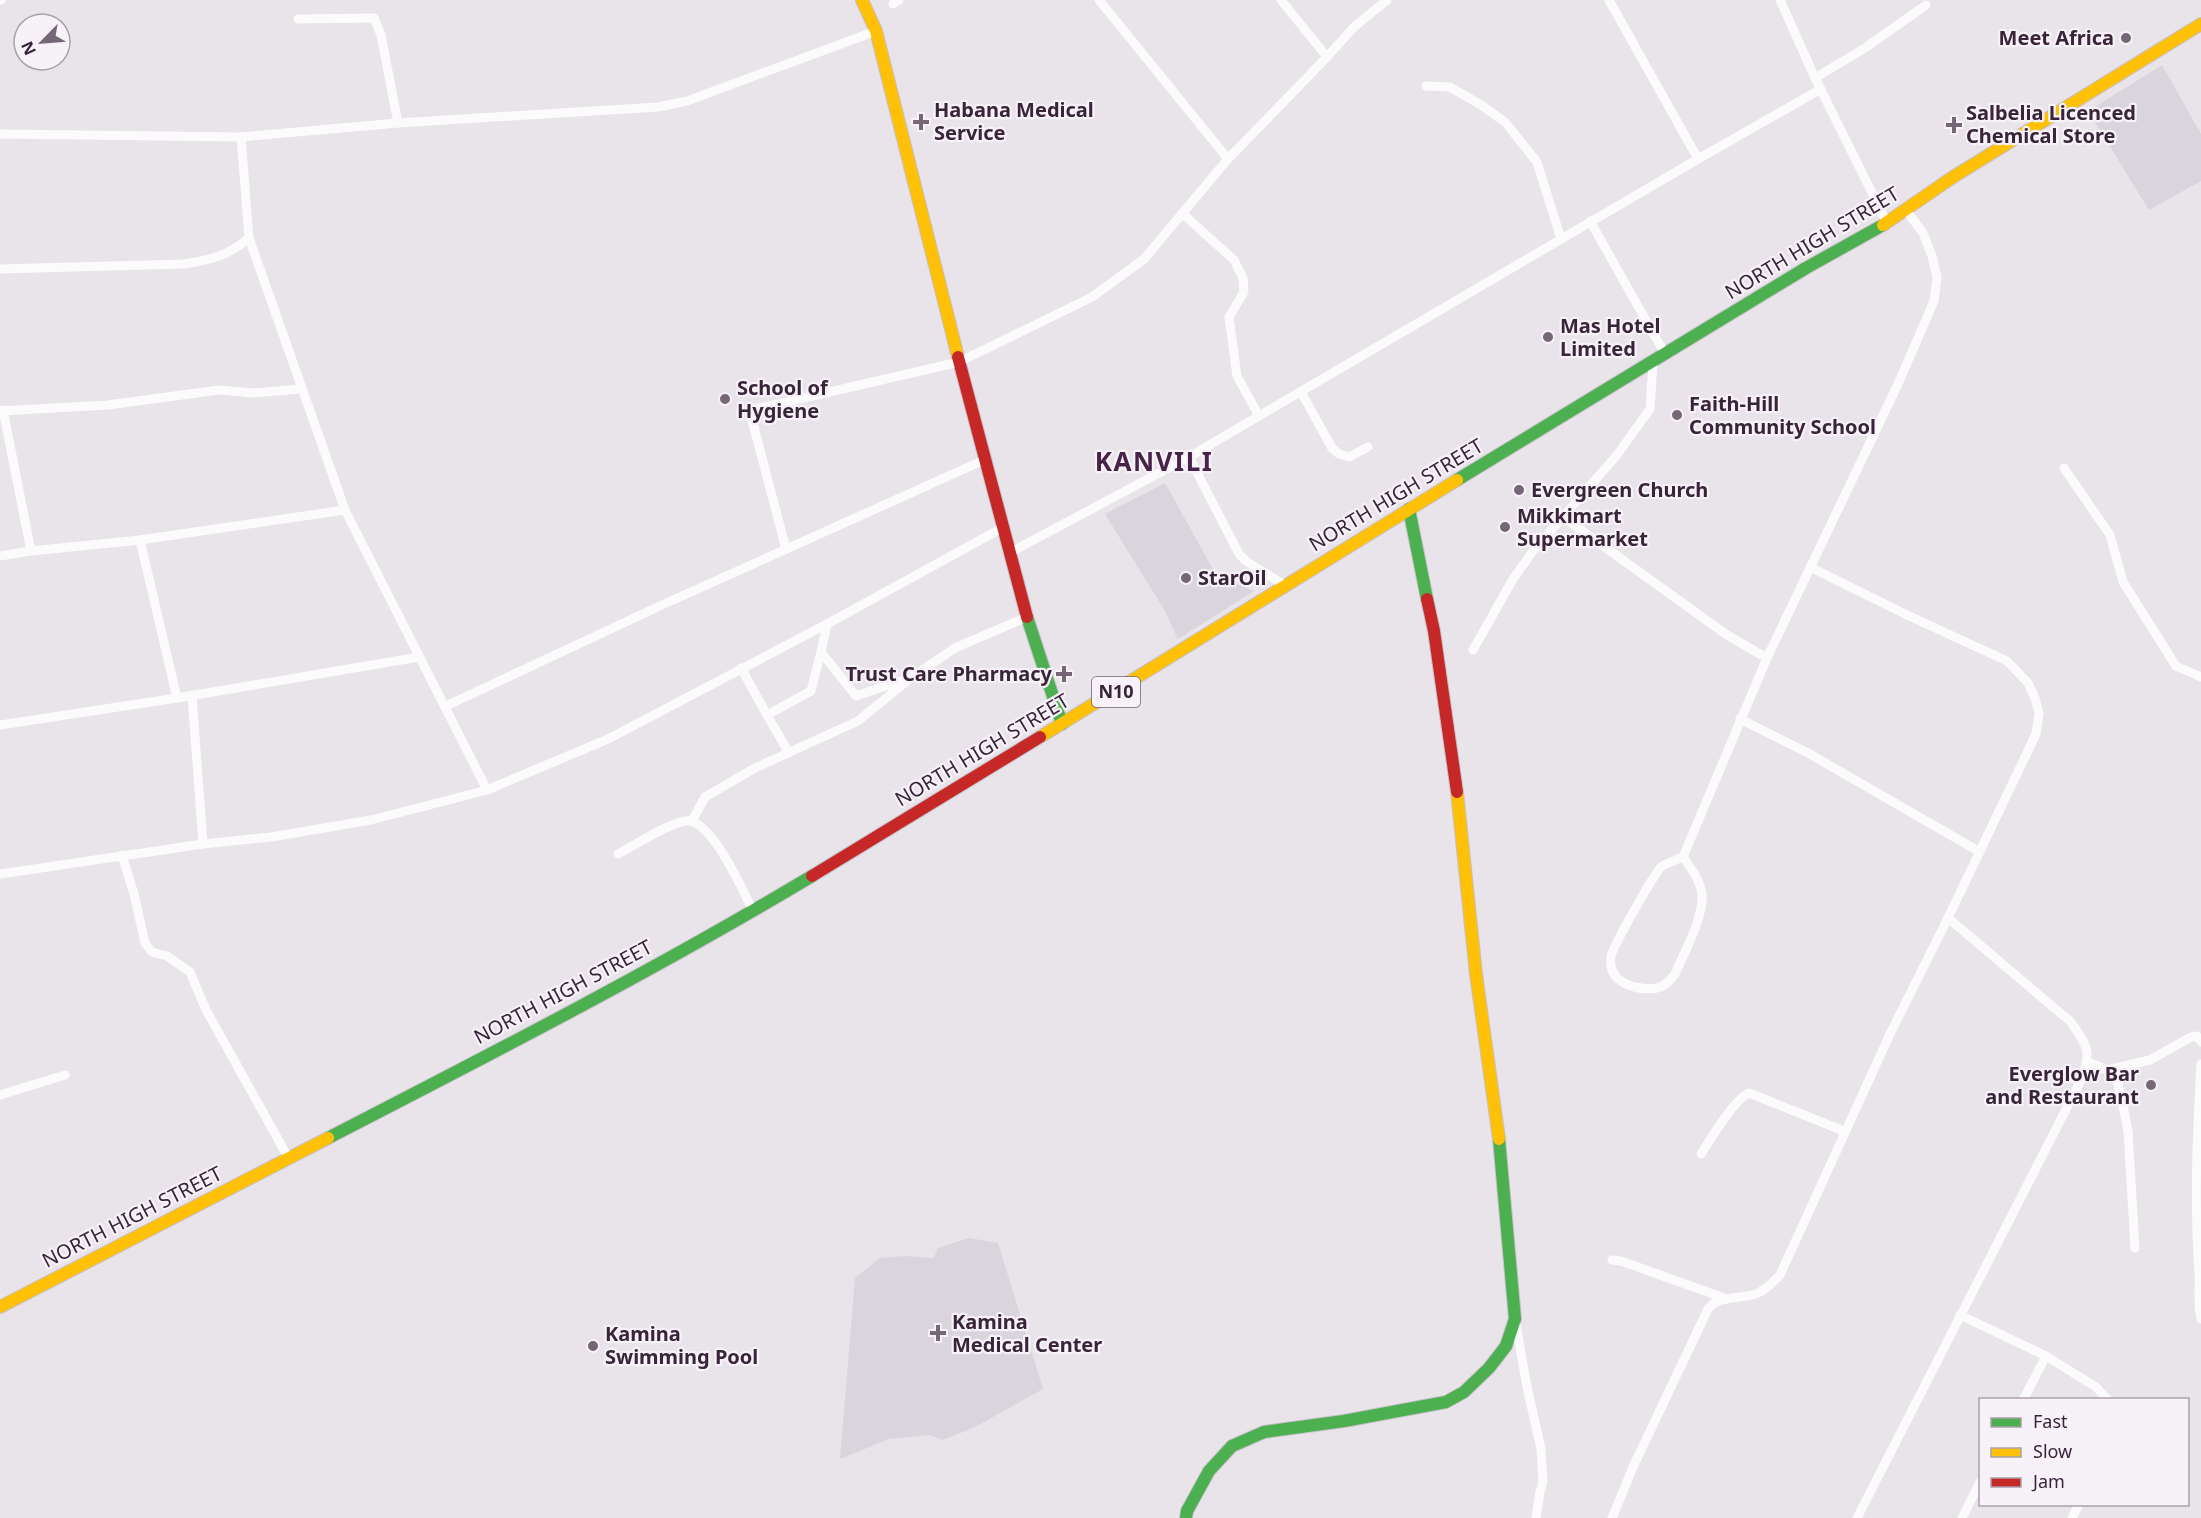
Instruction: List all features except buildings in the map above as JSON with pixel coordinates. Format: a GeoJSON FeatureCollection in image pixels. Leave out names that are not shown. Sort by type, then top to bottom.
{"type":"FeatureCollection","features":[{"type":"Feature","properties":{"kind":"main road"},"geometry":{"type":"LineString","coordinates":[[862,0],[876,31],[984,460],[1027,617],[1062,724]]}},
{"type":"Feature","properties":{"kind":"main road","name":"NORTH HIGH STREET"},"geometry":{"type":"LineString","coordinates":[[0,1307],[571,1011],[753,911],[1062,724],[1408,509],[1653,363],[1806,268],[1887,223],[1953,177],[2201,24]]}},
{"type":"Feature","properties":{"kind":"main road"},"geometry":{"type":"LineString","coordinates":[[1186,1518],[1187,1511],[1209,1471],[1232,1446],[1264,1432],[1344,1421],[1446,1402],[1464,1392],[1489,1368],[1506,1346],[1515,1319],[1502,1164],[1476,974],[1457,789],[1434,631],[1408,509]]}},
{"type":"Feature","properties":{"kind":"street"},"geometry":{"type":"LineString","coordinates":[[1099,0],[1228,159]]}},
{"type":"Feature","properties":{"kind":"street"},"geometry":{"type":"LineString","coordinates":[[1281,0],[1327,57]]}},
{"type":"Feature","properties":{"kind":"street"},"geometry":{"type":"LineString","coordinates":[[786,549],[751,416],[756,409],[959,362],[1092,297],[1144,259],[1228,159],[1354,27],[1387,0]]}},
{"type":"Feature","properties":{"kind":"street"},"geometry":{"type":"LineString","coordinates":[[1609,0],[1698,159]]}},
{"type":"Feature","properties":{"kind":"street"},"geometry":{"type":"LineString","coordinates":[[1780,0],[1815,78],[1887,223]]}},
{"type":"Feature","properties":{"kind":"street"},"geometry":{"type":"LineString","coordinates":[[1815,78],[1865,48],[1926,6]]}},
{"type":"Feature","properties":{"kind":"street"},"geometry":{"type":"LineString","coordinates":[[298,19],[374,18],[381,35],[398,123]]}},
{"type":"Feature","properties":{"kind":"street"},"geometry":{"type":"LineString","coordinates":[[0,134],[241,137],[398,123],[675,105],[876,31]]}},
{"type":"Feature","properties":{"kind":"street"},"geometry":{"type":"LineString","coordinates":[[1426,86],[1450,87],[1505,122],[1537,162],[1562,239]]}},
{"type":"Feature","properties":{"kind":"street"},"geometry":{"type":"LineString","coordinates":[[1011,552],[1189,457],[1590,221],[1821,89]]}},
{"type":"Feature","properties":{"kind":"street"},"geometry":{"type":"LineString","coordinates":[[241,137],[249,238],[345,510],[487,790]]}},
{"type":"Feature","properties":{"kind":"street"},"geometry":{"type":"LineString","coordinates":[[1683,857],[1694,873],[1702,892],[1702,908],[1675,974],[1669,982],[1658,988],[1638,988],[1626,984],[1617,979],[1611,970],[1610,957],[1661,867],[1683,857],[1767,658],[1898,384],[1934,301],[1937,277],[1932,256],[1923,233],[1906,210]]}},
{"type":"Feature","properties":{"kind":"street"},"geometry":{"type":"LineString","coordinates":[[1183,214],[1234,260],[1243,278],[1244,292],[1229,318],[1237,376],[1259,416]]}},
{"type":"Feature","properties":{"kind":"street"},"geometry":{"type":"LineString","coordinates":[[1590,221],[1665,354]]}},
{"type":"Feature","properties":{"kind":"street"},"geometry":{"type":"LineString","coordinates":[[0,268],[183,264],[208,260],[235,250],[249,238]]}},
{"type":"Feature","properties":{"kind":"street"},"geometry":{"type":"LineString","coordinates":[[1473,650],[1513,579],[1533,551],[1617,455],[1650,409],[1653,363]]}},
{"type":"Feature","properties":{"kind":"street"},"geometry":{"type":"LineString","coordinates":[[31,551],[1,410],[108,405],[219,390],[253,393],[301,389]]}},
{"type":"Feature","properties":{"kind":"street"},"geometry":{"type":"LineString","coordinates":[[1301,392],[1332,448],[1339,454],[1349,457],[1368,447]]}},
{"type":"Feature","properties":{"kind":"street"},"geometry":{"type":"LineString","coordinates":[[1189,457],[1239,554],[1246,561],[1286,586]]}},
{"type":"Feature","properties":{"kind":"street"},"geometry":{"type":"LineString","coordinates":[[446,706],[984,460]]}},
{"type":"Feature","properties":{"kind":"street"},"geometry":{"type":"LineString","coordinates":[[2064,468],[2110,535],[2123,582],[2176,666],[2201,677]]}},
{"type":"Feature","properties":{"kind":"street"},"geometry":{"type":"LineString","coordinates":[[0,556],[140,540],[345,510]]}},
{"type":"Feature","properties":{"kind":"street"},"geometry":{"type":"LineString","coordinates":[[1563,517],[1727,635],[1767,658]]}},
{"type":"Feature","properties":{"kind":"street"},"geometry":{"type":"LineString","coordinates":[[0,874],[122,855],[271,837],[371,820],[487,790],[608,739],[827,624],[1004,527]]}},
{"type":"Feature","properties":{"kind":"street"},"geometry":{"type":"LineString","coordinates":[[140,540],[177,698]]}},
{"type":"Feature","properties":{"kind":"street"},"geometry":{"type":"LineString","coordinates":[[1612,1518],[1633,1467],[1708,1309],[1714,1303],[1727,1299],[1757,1294],[1780,1275],[1844,1131],[2036,734],[2039,713],[2035,698],[2028,683],[2007,661],[1810,567]]}},
{"type":"Feature","properties":{"kind":"street"},"geometry":{"type":"LineString","coordinates":[[692,821],[705,797],[755,768],[858,721],[912,677],[955,648],[1027,617]]}},
{"type":"Feature","properties":{"kind":"street"},"geometry":{"type":"LineString","coordinates":[[767,715],[811,691],[827,624]]}},
{"type":"Feature","properties":{"kind":"street"},"geometry":{"type":"LineString","coordinates":[[821,652],[856,696],[912,677]]}},
{"type":"Feature","properties":{"kind":"street"},"geometry":{"type":"LineString","coordinates":[[0,724],[177,698],[419,657]]}},
{"type":"Feature","properties":{"kind":"street"},"geometry":{"type":"LineString","coordinates":[[741,668],[789,753]]}},
{"type":"Feature","properties":{"kind":"street"},"geometry":{"type":"LineString","coordinates":[[192,695],[203,844]]}},
{"type":"Feature","properties":{"kind":"street"},"geometry":{"type":"LineString","coordinates":[[1740,719],[1808,753],[1980,852]]}},
{"type":"Feature","properties":{"kind":"street"},"geometry":{"type":"LineString","coordinates":[[618,854],[671,826],[692,821],[700,825],[725,856],[753,911]]}},
{"type":"Feature","properties":{"kind":"street"},"geometry":{"type":"LineString","coordinates":[[122,855],[145,943],[152,952],[167,956],[190,972],[206,1010],[289,1159]]}},
{"type":"Feature","properties":{"kind":"street"},"geometry":{"type":"LineString","coordinates":[[1857,1518],[2081,1080],[2088,1062],[2085,1042],[2071,1022],[1948,918]]}},
{"type":"Feature","properties":{"kind":"street"},"geometry":{"type":"LineString","coordinates":[[2107,1070],[2150,1060],[2191,1037],[2197,1036],[2201,1042]]}},
{"type":"Feature","properties":{"kind":"street"},"geometry":{"type":"LineString","coordinates":[[2088,1062],[2107,1070],[2117,1081],[2128,1131],[2135,1248]]}},
{"type":"Feature","properties":{"kind":"street"},"geometry":{"type":"LineString","coordinates":[[2201,1064],[2196,1173],[2200,1277],[2198,1299],[2201,1319]]}},
{"type":"Feature","properties":{"kind":"street"},"geometry":{"type":"LineString","coordinates":[[0,1095],[65,1075]]}},
{"type":"Feature","properties":{"kind":"street"},"geometry":{"type":"LineString","coordinates":[[1701,1154],[1732,1109],[1744,1095],[1749,1093],[1844,1131]]}},
{"type":"Feature","properties":{"kind":"street"},"geometry":{"type":"LineString","coordinates":[[1612,1260],[1622,1261],[1727,1299]]}},
{"type":"Feature","properties":{"kind":"street"},"geometry":{"type":"LineString","coordinates":[[1960,1315],[2046,1356],[2096,1388],[2106,1398]]}},
{"type":"Feature","properties":{"kind":"street"},"geometry":{"type":"LineString","coordinates":[[1515,1319],[1541,1449],[1543,1482],[1536,1518]]}},
{"type":"Feature","properties":{"kind":"street"},"geometry":{"type":"LineString","coordinates":[[2024,1398],[2046,1356]]}},
{"type":"Feature","properties":{"kind":"street"},"geometry":{"type":"LineString","coordinates":[[1962,1518],[1979,1484]]}},
{"type":"Feature","properties":{"kind":"shaded area"},"geometry":{"type":"Polygon","coordinates":[[[2162,65],[2201,134],[2201,181],[2149,210],[2088,111],[2162,65]]]}},
{"type":"Feature","properties":{"kind":"shaded area"},"geometry":{"type":"Polygon","coordinates":[[[1165,483],[1216,575],[1254,591],[1178,639],[1165,611],[1105,514],[1165,483]]]}},
{"type":"Feature","properties":{"kind":"shaded area","name":"Kamina Medical Center"},"geometry":{"type":"Polygon","coordinates":[[[969,1238],[998,1243],[1043,1389],[975,1427],[943,1440],[929,1435],[889,1439],[840,1459],[855,1278],[880,1258],[904,1256],[934,1258],[938,1248],[969,1238]]]}},
{"type":"Feature","properties":{"kind":"traffic: fast"},"geometry":{"type":"LineString","coordinates":[[1457,480],[1806,268],[1883,225]]}},
{"type":"Feature","properties":{"kind":"traffic: fast"},"geometry":{"type":"LineString","coordinates":[[1409,509],[1427,599]]}},
{"type":"Feature","properties":{"kind":"traffic: fast"},"geometry":{"type":"LineString","coordinates":[[1027,617],[1062,724]]}},
{"type":"Feature","properties":{"kind":"traffic: fast"},"geometry":{"type":"LineString","coordinates":[[328,1138],[633,978],[812,876]]}},
{"type":"Feature","properties":{"kind":"traffic: fast"},"geometry":{"type":"LineString","coordinates":[[1186,1518],[1187,1511],[1209,1471],[1232,1446],[1264,1432],[1344,1421],[1446,1402],[1464,1392],[1489,1368],[1506,1346],[1515,1319],[1499,1139]]}},
{"type":"Feature","properties":{"kind":"traffic: slow"},"geometry":{"type":"LineString","coordinates":[[862,0],[876,31],[958,357]]}},
{"type":"Feature","properties":{"kind":"traffic: slow"},"geometry":{"type":"LineString","coordinates":[[1883,225],[1953,177],[2201,24]]}},
{"type":"Feature","properties":{"kind":"traffic: slow"},"geometry":{"type":"LineString","coordinates":[[1040,737],[1457,480]]}},
{"type":"Feature","properties":{"kind":"traffic: slow"},"geometry":{"type":"LineString","coordinates":[[1457,792],[1476,974],[1499,1139]]}},
{"type":"Feature","properties":{"kind":"traffic: slow"},"geometry":{"type":"LineString","coordinates":[[0,1307],[328,1138]]}},
{"type":"Feature","properties":{"kind":"traffic: jam"},"geometry":{"type":"LineString","coordinates":[[958,357],[1027,617]]}},
{"type":"Feature","properties":{"kind":"traffic: jam"},"geometry":{"type":"LineString","coordinates":[[1427,599],[1434,631],[1457,792]]}},
{"type":"Feature","properties":{"kind":"traffic: jam"},"geometry":{"type":"LineString","coordinates":[[812,876],[1040,737]]}},
{"type":"Feature","properties":{"kind":"place","name":"Meet Africa"},"geometry":{"type":"Point","coordinates":[2126,38]}},
{"type":"Feature","properties":{"kind":"place","name":"Habana Medical Service"},"geometry":{"type":"Point","coordinates":[921,122]}},
{"type":"Feature","properties":{"kind":"place","name":"Salbelia Licenced Chemical Store"},"geometry":{"type":"Point","coordinates":[1954,125]}},
{"type":"Feature","properties":{"kind":"place","name":"Mas Hotel Limited"},"geometry":{"type":"Point","coordinates":[1548,337]}},
{"type":"Feature","properties":{"kind":"place","name":"School of Hygiene"},"geometry":{"type":"Point","coordinates":[725,399]}},
{"type":"Feature","properties":{"kind":"place","name":"Faith-Hill Community School"},"geometry":{"type":"Point","coordinates":[1677,415]}},
{"type":"Feature","properties":{"kind":"place","name":"Evergreen Church"},"geometry":{"type":"Point","coordinates":[1519,490]}},
{"type":"Feature","properties":{"kind":"place","name":"Mikkimart Supermarket"},"geometry":{"type":"Point","coordinates":[1505,527]}},
{"type":"Feature","properties":{"kind":"place","name":"StarOil"},"geometry":{"type":"Point","coordinates":[1186,578]}},
{"type":"Feature","properties":{"kind":"place","name":"Trust Care Pharmacy"},"geometry":{"type":"Point","coordinates":[1064,674]}},
{"type":"Feature","properties":{"kind":"place","name":"Everglow Bar and Restaurant"},"geometry":{"type":"Point","coordinates":[2151,1085]}},
{"type":"Feature","properties":{"kind":"place","name":"Kamina Medical Center"},"geometry":{"type":"Point","coordinates":[938,1333]}},
{"type":"Feature","properties":{"kind":"place","name":"Kamina Swimming Pool"},"geometry":{"type":"Point","coordinates":[593,1346]}},
{"type":"Feature","properties":{"kind":"district","name":"KANVILI"},"geometry":{"type":"Point","coordinates":[1154,462]}}]}
